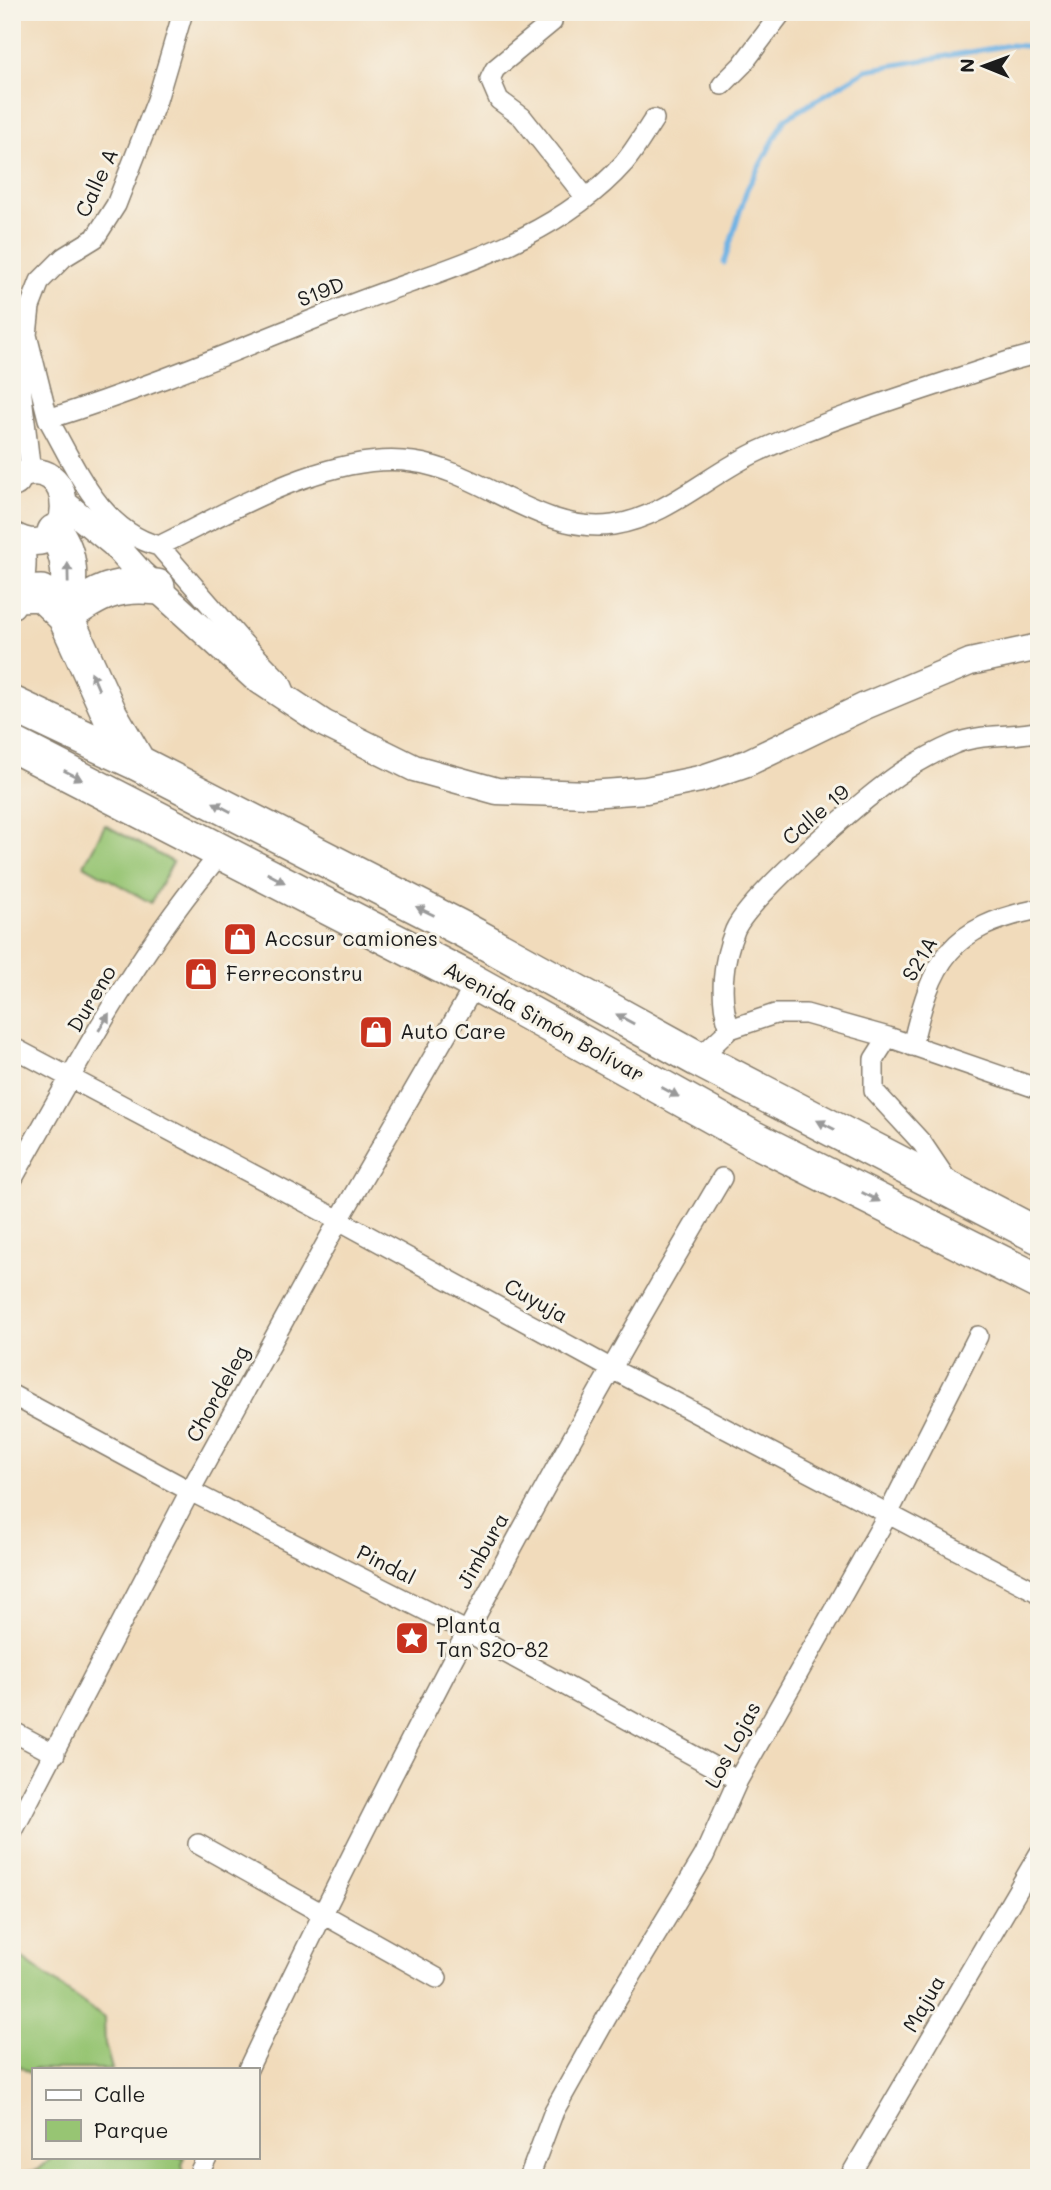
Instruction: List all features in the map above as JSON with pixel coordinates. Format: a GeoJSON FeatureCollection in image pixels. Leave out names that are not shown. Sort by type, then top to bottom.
{"type":"FeatureCollection","features":[{"type":"Feature","properties":{"kind":"highway"},"geometry":{"type":"LineString","coordinates":[[60,522],[69,566],[65,617]]}},
{"type":"Feature","properties":{"kind":"highway"},"geometry":{"type":"LineString","coordinates":[[65,617],[104,591],[149,580]]}},
{"type":"Feature","properties":{"kind":"highway"},"geometry":{"type":"LineString","coordinates":[[15,599],[41,593],[65,617],[110,715],[138,763]]}},
{"type":"Feature","properties":{"kind":"highway","name":"Avenida Simón Bolívar"},"geometry":{"type":"LineString","coordinates":[[12,704],[138,763],[464,930],[698,1059],[1039,1236]]}},
{"type":"Feature","properties":{"kind":"highway","name":"Avenida Simón Bolívar"},"geometry":{"type":"LineString","coordinates":[[12,744],[476,983],[754,1139],[1039,1282]]}},
{"type":"Feature","properties":{"kind":"street","name":"Calle A"},"geometry":{"type":"LineString","coordinates":[[20,337],[40,281],[64,257],[95,238],[116,205],[157,100],[184,12]]}},
{"type":"Feature","properties":{"kind":"street"},"geometry":{"type":"LineString","coordinates":[[552,12],[551,23],[495,69],[490,79],[499,100],[522,117],[586,198]]}},
{"type":"Feature","properties":{"kind":"street"},"geometry":{"type":"LineString","coordinates":[[722,85],[742,65],[782,12]]}},
{"type":"Feature","properties":{"kind":"street","name":"S19D"},"geometry":{"type":"LineString","coordinates":[[48,419],[127,394],[346,306],[444,272],[518,239],[586,198],[624,163],[654,119]]}},
{"type":"Feature","properties":{"kind":"street"},"geometry":{"type":"LineString","coordinates":[[20,337],[48,419],[97,502],[124,530],[144,542],[159,546],[244,645],[281,682],[287,699]]}},
{"type":"Feature","properties":{"kind":"street"},"geometry":{"type":"LineString","coordinates":[[12,351],[18,360],[17,478],[50,479],[63,495],[60,522],[38,541],[16,537],[22,556],[15,599]]}},
{"type":"Feature","properties":{"kind":"street"},"geometry":{"type":"LineString","coordinates":[[159,546],[253,501],[329,470],[385,461],[414,462],[440,470],[539,512],[589,526],[635,520],[759,451],[1009,360],[1039,354]]}},
{"type":"Feature","properties":{"kind":"street"},"geometry":{"type":"LineString","coordinates":[[60,522],[114,544],[254,677],[325,724],[414,768],[474,786],[525,794],[635,791],[700,779],[747,762],[865,706],[971,662],[1039,647]]}},
{"type":"Feature","properties":{"kind":"street","name":"Calle 19"},"geometry":{"type":"LineString","coordinates":[[730,1029],[722,995],[726,961],[736,929],[768,888],[906,769],[957,743],[1039,732]]}},
{"type":"Feature","properties":{"kind":"street","name":"Dureno"},"geometry":{"type":"LineString","coordinates":[[12,1180],[69,1080],[170,915],[223,851]]}},
{"type":"Feature","properties":{"kind":"street","name":"S21A"},"geometry":{"type":"LineString","coordinates":[[912,1046],[923,1000],[952,946],[979,926],[1039,909]]}},
{"type":"Feature","properties":{"kind":"street","name":"Chordeleg"},"geometry":{"type":"LineString","coordinates":[[12,1833],[190,1491],[340,1220],[476,983]]}},
{"type":"Feature","properties":{"kind":"street"},"geometry":{"type":"LineString","coordinates":[[698,1059],[730,1029],[775,1014],[806,1014],[888,1037],[1039,1089]]}},
{"type":"Feature","properties":{"kind":"street"},"geometry":{"type":"LineString","coordinates":[[888,1037],[874,1059],[874,1091],[922,1143],[956,1192]]}},
{"type":"Feature","properties":{"kind":"street","name":"Cuyuja"},"geometry":{"type":"LineString","coordinates":[[12,1048],[340,1220],[610,1368],[1039,1593]]}},
{"type":"Feature","properties":{"kind":"street","name":"Jimbura"},"geometry":{"type":"LineString","coordinates":[[248,2068],[322,1913],[466,1631],[610,1368],[722,1178]]}},
{"type":"Feature","properties":{"kind":"street","name":"Los Lojas"},"geometry":{"type":"LineString","coordinates":[[530,2175],[554,2111],[613,2006],[704,1856],[738,1780],[888,1514],[978,1336]]}},
{"type":"Feature","properties":{"kind":"street","name":"Pindal"},"geometry":{"type":"LineString","coordinates":[[12,1395],[190,1491],[466,1631],[738,1780]]}},
{"type":"Feature","properties":{"kind":"street"},"geometry":{"type":"LineString","coordinates":[[12,1731],[55,1754]]}},
{"type":"Feature","properties":{"kind":"street"},"geometry":{"type":"LineString","coordinates":[[198,1844],[437,1978]]}},
{"type":"Feature","properties":{"kind":"street","name":"Majua"},"geometry":{"type":"LineString","coordinates":[[849,2178],[1039,1854]]}},
{"type":"Feature","properties":{"kind":"green space"},"geometry":{"type":"Polygon","coordinates":[[[105,825],[173,862],[151,903],[84,865],[105,825]]]}},
{"type":"Feature","properties":{"kind":"green space"},"geometry":{"type":"Polygon","coordinates":[[[12,1951],[104,2018],[105,2044],[112,2068],[32,2068],[32,2074],[12,2062],[12,1951]]]}},
{"type":"Feature","properties":{"kind":"green space"},"geometry":{"type":"Polygon","coordinates":[[[52,2158],[185,2158],[182,2164],[185,2178],[12,2178],[12,2175],[38,2170],[52,2158]]]}},
{"type":"Feature","properties":{"kind":"waterway"},"geometry":{"type":"LineString","coordinates":[[724,263],[747,189],[785,119],[866,70],[1010,45],[1039,47]]}},
{"type":"Feature","properties":{"kind":"place","name":"Accsur camiones"},"geometry":{"type":"Point","coordinates":[240,939]}},
{"type":"Feature","properties":{"kind":"place","name":"Ferreconstru"},"geometry":{"type":"Point","coordinates":[201,974]}},
{"type":"Feature","properties":{"kind":"place","name":"Auto Care"},"geometry":{"type":"Point","coordinates":[376,1032]}},
{"type":"Feature","properties":{"kind":"place","name":"Planta Tan S20-82"},"geometry":{"type":"Point","coordinates":[412,1638]}}]}
